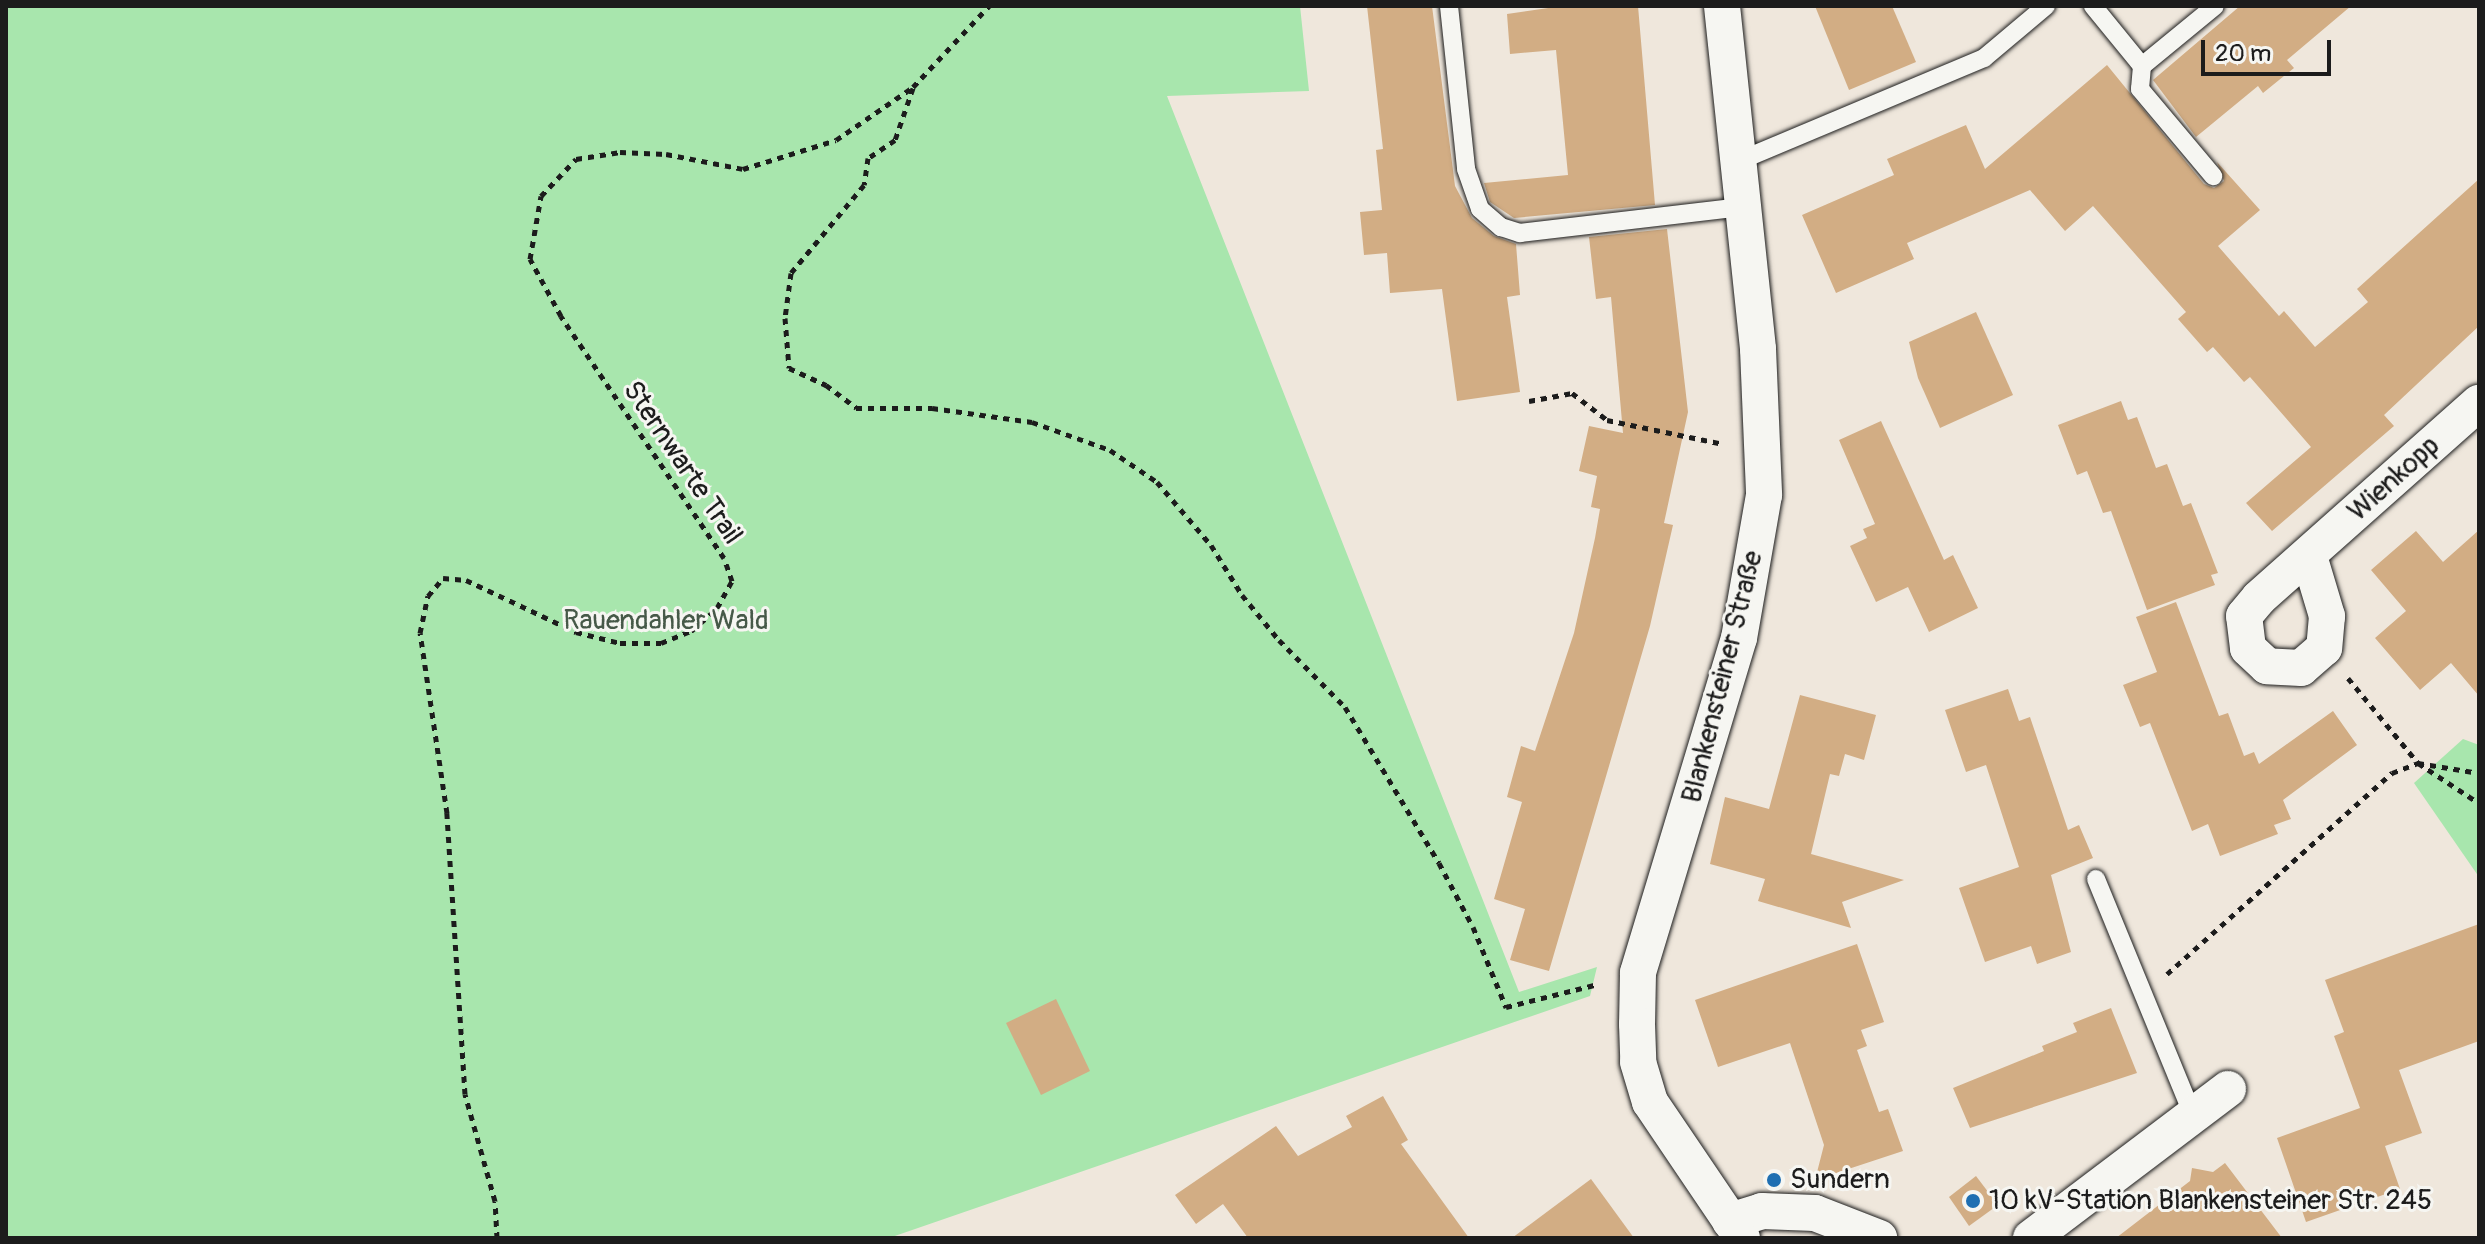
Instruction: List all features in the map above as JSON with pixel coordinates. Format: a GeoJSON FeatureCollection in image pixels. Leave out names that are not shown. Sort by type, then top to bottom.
{"type":"FeatureCollection","features":[{"type":"Feature","properties":{"kind":"street","name":"Blankensteiner Straße"},"geometry":{"type":"LineString","coordinates":[[1722,6],[1739,161],[1763,452],[1757,550],[1739,638],[1638,973],[1638,1062],[1650,1102],[1736,1230],[1762,1211],[1815,1213],[1879,1238]]}},
{"type":"Feature","properties":{"kind":"street","name":"Wienkopp"},"geometry":{"type":"LineString","coordinates":[[2324,648],[2301,668],[2267,666],[2248,648],[2244,616],[2479,403]]}},
{"type":"Feature","properties":{"kind":"street"},"geometry":{"type":"LineString","coordinates":[[2309,556],[2327,616],[2324,648]]}},
{"type":"Feature","properties":{"kind":"street"},"geometry":{"type":"LineString","coordinates":[[2031,1238],[2228,1089]]}},
{"type":"Feature","properties":{"kind":"lane"},"geometry":{"type":"LineString","coordinates":[[1449,6],[1466,169],[1480,209],[1501,227],[1520,233],[1743,207]]}},
{"type":"Feature","properties":{"kind":"lane"},"geometry":{"type":"LineString","coordinates":[[1739,161],[1984,58],[2046,6]]}},
{"type":"Feature","properties":{"kind":"lane"},"geometry":{"type":"LineString","coordinates":[[2093,6],[2142,66],[2140,89],[2213,176]]}},
{"type":"Feature","properties":{"kind":"lane"},"geometry":{"type":"LineString","coordinates":[[2142,66],[2215,6]]}},
{"type":"Feature","properties":{"kind":"lane"},"geometry":{"type":"LineString","coordinates":[[2096,879],[2193,1116]]}},
{"type":"Feature","properties":{"kind":"path","name":"Sternwarte Trail"},"geometry":{"type":"LineString","coordinates":[[497,1238],[495,1201],[465,1094],[447,813],[420,633],[428,596],[443,578],[466,580],[576,632],[620,643],[661,643],[691,631],[717,608],[732,581],[724,558],[561,316],[530,259],[541,196],[576,159],[620,152],[666,154],[743,169],[836,140],[913,87],[989,6]]}},
{"type":"Feature","properties":{"kind":"path"},"geometry":{"type":"LineString","coordinates":[[913,87],[895,140],[868,158],[864,185],[791,273],[785,318],[789,368],[826,385],[856,408],[932,408],[1032,422],[1110,450],[1157,482],[1211,545],[1270,629],[1345,707],[1439,863],[1473,927],[1506,1007],[1638,973]]}},
{"type":"Feature","properties":{"kind":"path"},"geometry":{"type":"LineString","coordinates":[[1529,401],[1572,393],[1607,420],[1763,452]]}},
{"type":"Feature","properties":{"kind":"path"},"geometry":{"type":"LineString","coordinates":[[2324,648],[2418,763],[2479,803]]}},
{"type":"Feature","properties":{"kind":"path"},"geometry":{"type":"LineString","coordinates":[[2163,977],[2392,773],[2418,763],[2479,773]]}},
{"type":"Feature","properties":{"kind":"green space","name":"Rauendahler Wald"},"geometry":{"type":"Polygon","coordinates":[[[6,6],[1300,6],[1309,91],[1167,96],[1519,992],[1597,967],[1590,996],[889,1238],[6,1238],[6,6]]]}},
{"type":"Feature","properties":{"kind":"green space"},"geometry":{"type":"Polygon","coordinates":[[[2463,739],[2479,745],[2479,877],[2414,783],[2463,739]]]}},
{"type":"Feature","properties":{"kind":"building"},"geometry":{"type":"Polygon","coordinates":[[[1367,6],[1432,6],[1455,186],[1472,218],[1494,236],[1516,244],[1520,295],[1507,297],[1520,392],[1457,401],[1442,289],[1390,293],[1387,253],[1364,255],[1360,212],[1382,210],[1376,150],[1383,149],[1367,6]]]}},
{"type":"Feature","properties":{"kind":"building"},"geometry":{"type":"Polygon","coordinates":[[[1562,6],[1638,6],[1655,205],[1514,218],[1490,202],[1484,183],[1568,175],[1556,50],[1510,54],[1507,14],[1562,6]]]}},
{"type":"Feature","properties":{"kind":"building"},"geometry":{"type":"Polygon","coordinates":[[[1815,6],[1892,6],[1916,62],[1849,90],[1815,6]]]}},
{"type":"Feature","properties":{"kind":"building"},"geometry":{"type":"Polygon","coordinates":[[[2240,6],[2351,6],[2287,60],[2294,68],[2263,93],[2258,86],[2196,137],[2153,80],[2240,6]]]}},
{"type":"Feature","properties":{"kind":"building"},"geometry":{"type":"Polygon","coordinates":[[[2107,65],[2204,184],[2214,188],[2224,181],[2217,162],[2260,210],[2218,246],[2279,316],[2284,311],[2315,347],[2368,302],[2357,289],[2479,179],[2479,326],[2384,415],[2394,426],[2272,531],[2246,503],[2311,447],[2250,377],[2244,382],[2213,347],[2207,352],[2178,319],[2186,312],[2093,206],[2065,231],[2030,190],[1907,243],[1914,259],[1836,293],[1802,215],[1894,175],[1887,159],[1966,125],[1985,169],[2107,65]]]}},
{"type":"Feature","properties":{"kind":"building"},"geometry":{"type":"Polygon","coordinates":[[[1667,229],[1688,412],[1664,523],[1673,525],[1650,626],[1549,971],[1510,960],[1525,909],[1494,899],[1522,802],[1507,797],[1521,746],[1535,751],[1574,633],[1595,538],[1600,509],[1591,507],[1597,476],[1579,471],[1589,426],[1623,433],[1611,297],[1596,299],[1589,237],[1667,229]]]}},
{"type":"Feature","properties":{"kind":"building"},"geometry":{"type":"Polygon","coordinates":[[[1976,312],[2013,395],[1940,428],[1918,378],[1909,342],[1976,312]]]}},
{"type":"Feature","properties":{"kind":"building"},"geometry":{"type":"Polygon","coordinates":[[[2121,401],[2128,420],[2137,417],[2156,468],[2167,464],[2183,506],[2191,503],[2218,573],[2211,575],[2215,585],[2147,610],[2111,511],[2103,513],[2087,471],[2077,475],[2058,425],[2121,401]]]}},
{"type":"Feature","properties":{"kind":"building"},"geometry":{"type":"Polygon","coordinates":[[[1881,421],[1944,560],[1953,555],[1978,608],[1929,632],[1908,587],[1876,602],[1850,546],[1867,538],[1863,529],[1875,524],[1839,440],[1881,421]]]}},
{"type":"Feature","properties":{"kind":"building"},"geometry":{"type":"Polygon","coordinates":[[[2479,530],[2479,696],[2451,663],[2420,690],[2375,638],[2406,611],[2371,570],[2416,531],[2443,562],[2479,530]]]}},
{"type":"Feature","properties":{"kind":"building"},"geometry":{"type":"Polygon","coordinates":[[[2176,602],[2219,716],[2228,713],[2244,756],[2254,752],[2259,764],[2333,711],[2357,745],[2283,800],[2291,819],[2274,825],[2278,834],[2220,856],[2208,824],[2192,831],[2150,723],[2140,727],[2123,685],[2157,672],[2136,617],[2176,602]]]}},
{"type":"Feature","properties":{"kind":"building"},"geometry":{"type":"Polygon","coordinates":[[[2008,689],[2019,721],[2030,717],[2068,830],[2079,825],[2093,858],[2051,875],[2071,952],[2037,964],[2031,946],[1985,962],[1959,888],[2019,867],[1986,765],[1966,772],[1945,710],[2008,689]]]}},
{"type":"Feature","properties":{"kind":"building"},"geometry":{"type":"Polygon","coordinates":[[[1800,695],[1876,715],[1864,760],[1845,754],[1839,776],[1830,774],[1811,854],[1904,880],[1842,902],[1851,928],[1758,901],[1765,879],[1710,864],[1725,797],[1769,809],[1800,695]]]}},
{"type":"Feature","properties":{"kind":"building"},"geometry":{"type":"Polygon","coordinates":[[[2479,924],[2479,1041],[2399,1070],[2422,1133],[2385,1146],[2400,1189],[2306,1222],[2277,1138],[2360,1108],[2334,1036],[2344,1032],[2325,980],[2479,924]]]}},
{"type":"Feature","properties":{"kind":"building"},"geometry":{"type":"Polygon","coordinates":[[[1857,944],[1884,1022],[1861,1030],[1867,1046],[1857,1050],[1879,1112],[1888,1109],[1903,1151],[1815,1180],[1824,1145],[1790,1043],[1718,1067],[1695,1000],[1857,944]]]}},
{"type":"Feature","properties":{"kind":"building"},"geometry":{"type":"Polygon","coordinates":[[[1056,999],[1090,1071],[1041,1095],[1006,1023],[1056,999]]]}},
{"type":"Feature","properties":{"kind":"building"},"geometry":{"type":"Polygon","coordinates":[[[2111,1008],[2137,1073],[1970,1128],[1953,1088],[2044,1051],[2042,1046],[2077,1032],[2073,1023],[2111,1008]]]}},
{"type":"Feature","properties":{"kind":"building"},"geometry":{"type":"Polygon","coordinates":[[[1383,1096],[1408,1140],[1401,1144],[1469,1238],[1248,1238],[1223,1204],[1196,1224],[1175,1195],[1276,1126],[1298,1156],[1352,1127],[1346,1116],[1383,1096]]]}},
{"type":"Feature","properties":{"kind":"building"},"geometry":{"type":"Polygon","coordinates":[[[2225,1163],[2282,1238],[2116,1238],[2190,1181],[2192,1168],[2213,1172],[2225,1163]]]}},
{"type":"Feature","properties":{"kind":"building","name":"10 kV-Station Blankensteiner Str. 245"},"geometry":{"type":"Polygon","coordinates":[[[1976,1176],[1998,1205],[1969,1226],[1949,1197],[1976,1176]]]}},
{"type":"Feature","properties":{"kind":"building"},"geometry":{"type":"Polygon","coordinates":[[[1591,1179],[1634,1238],[1512,1238],[1591,1179]]]}},
{"type":"Feature","properties":{"kind":"place","name":"Sundern"},"geometry":{"type":"Point","coordinates":[1774,1180]}},
{"type":"Feature","properties":{"kind":"place","name":"10 kV-Station Blankensteiner Str. 245"},"geometry":{"type":"Point","coordinates":[1973,1201]}}]}
